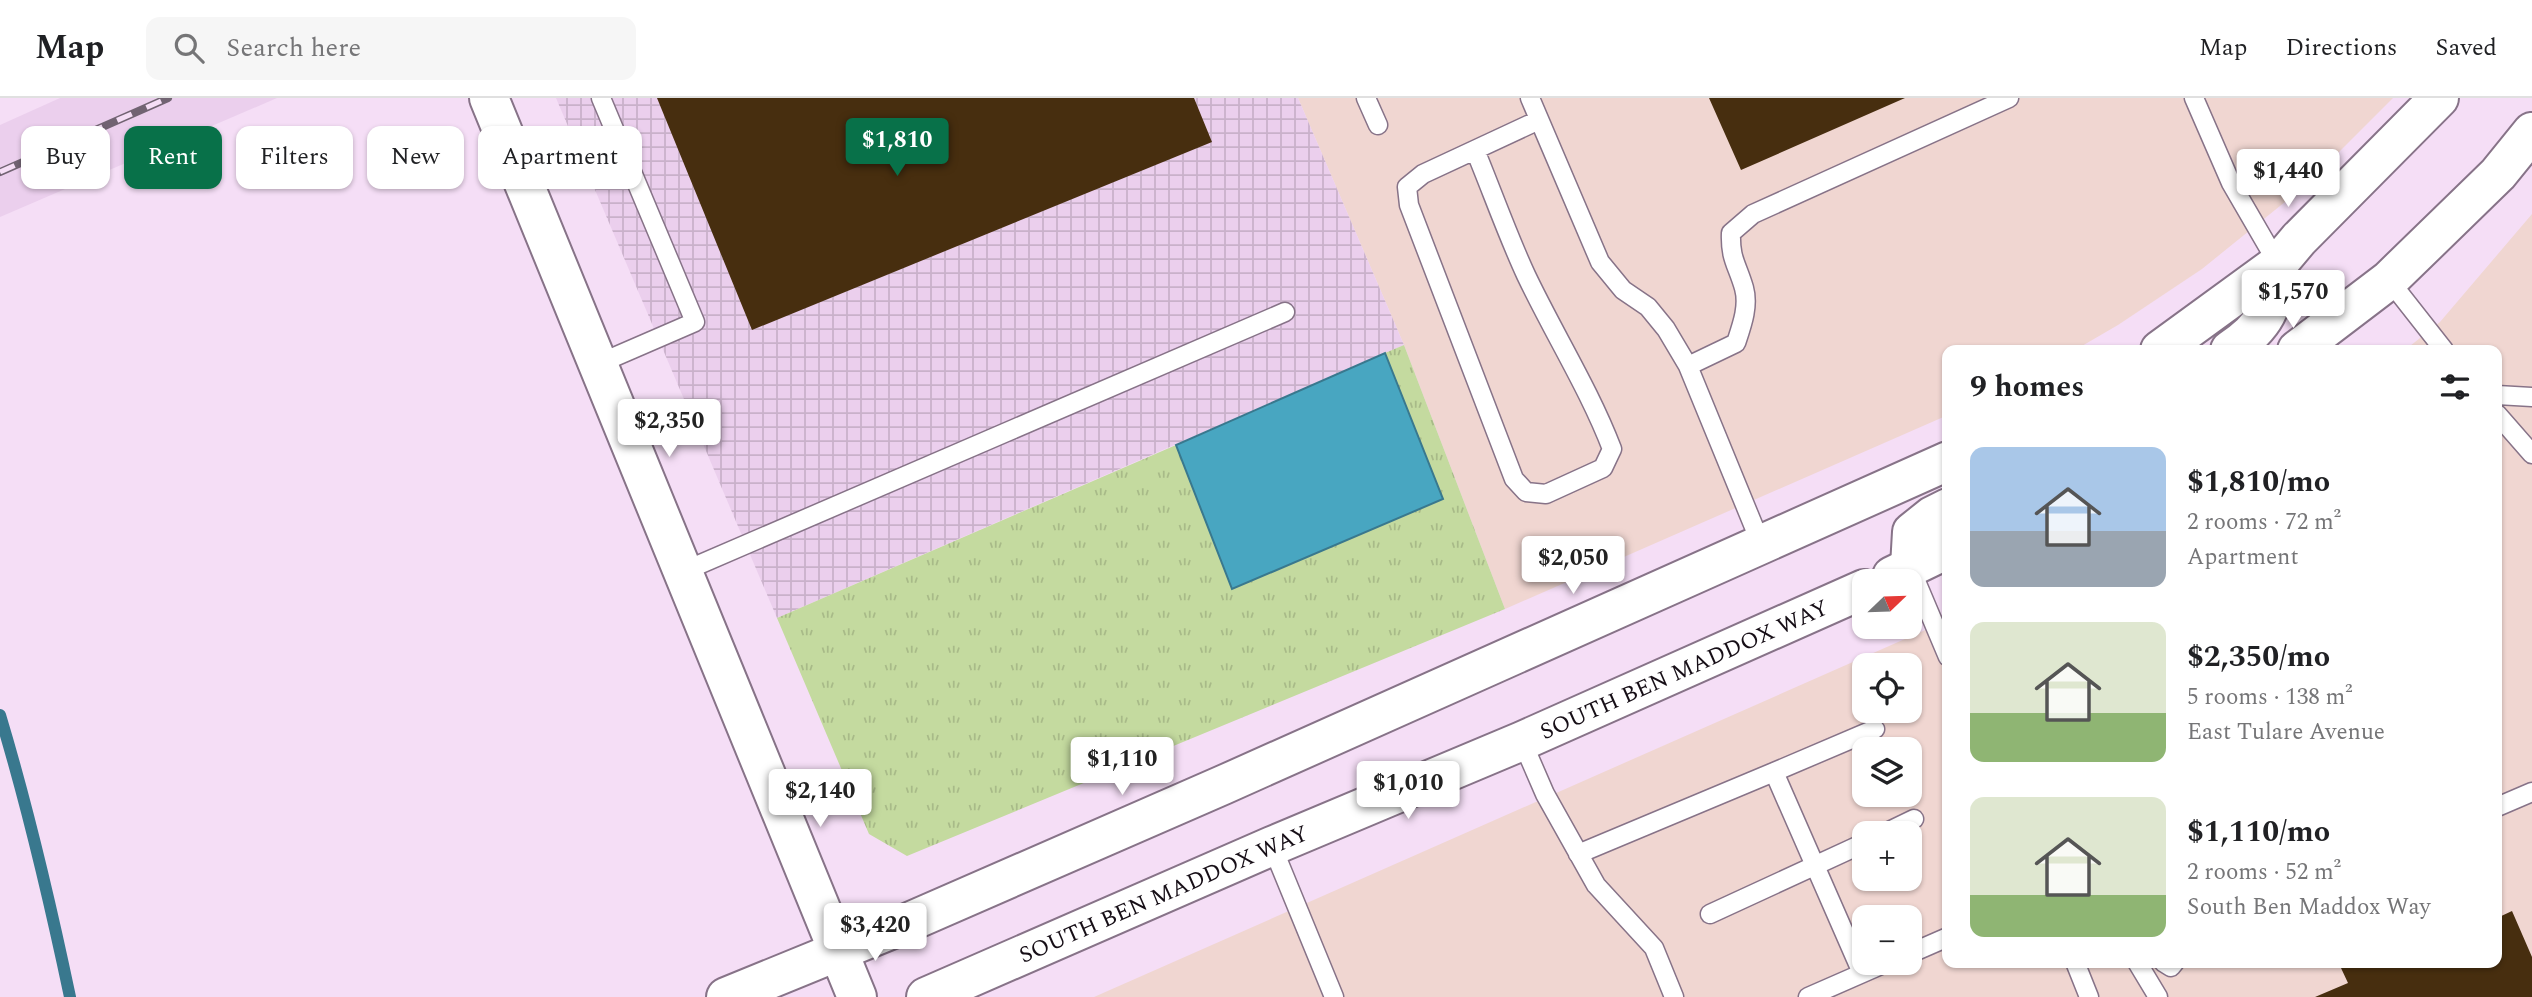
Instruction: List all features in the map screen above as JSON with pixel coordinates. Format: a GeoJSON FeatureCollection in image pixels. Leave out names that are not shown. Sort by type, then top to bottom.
{"type":"FeatureCollection","features":[{"type":"Feature","properties":{"kind":"main road"},"geometry":{"type":"LineString","coordinates":[[489,98],[857,997]]}},
{"type":"Feature","properties":{"kind":"main road"},"geometry":{"type":"LineString","coordinates":[[2167,345],[2278,264],[2299,239],[2439,98]]}},
{"type":"Feature","properties":{"kind":"main road"},"geometry":{"type":"LineString","coordinates":[[2304,345],[2389,280],[2498,174],[2532,132]]}},
{"type":"Feature","properties":{"kind":"main road"},"geometry":{"type":"LineString","coordinates":[[2237,345],[2255,331],[2268,314],[2276,293],[2278,264]]}},
{"type":"Feature","properties":{"kind":"main road"},"geometry":{"type":"LineString","coordinates":[[726,997],[838,952],[1223,785],[1942,464]]}},
{"type":"Feature","properties":{"kind":"main road"},"geometry":{"type":"LineString","coordinates":[[1897,569],[1912,532],[1942,511]]}},
{"type":"Feature","properties":{"kind":"main road"},"geometry":{"type":"LineString","coordinates":[[1906,569],[1942,553]]}},
{"type":"Feature","properties":{"kind":"main road","name":"SOUTH BEN MADDOX WAY"},"geometry":{"type":"LineString","coordinates":[[926,997],[1521,741],[1852,594]]}},
{"type":"Feature","properties":{"kind":"lane"},"geometry":{"type":"LineString","coordinates":[[598,364],[695,322],[601,98]]}},
{"type":"Feature","properties":{"kind":"lane"},"geometry":{"type":"LineString","coordinates":[[1366,98],[1378,125]]}},
{"type":"Feature","properties":{"kind":"lane"},"geometry":{"type":"LineString","coordinates":[[1530,98],[1600,262],[1623,290],[1648,307],[1666,329],[1688,366],[1760,544]]}},
{"type":"Feature","properties":{"kind":"lane"},"geometry":{"type":"LineString","coordinates":[[1688,366],[1735,343],[1745,317],[1745,290],[1730,253],[1731,233],[1753,214],[2010,98]]}},
{"type":"Feature","properties":{"kind":"lane"},"geometry":{"type":"LineString","coordinates":[[2194,98],[2231,183],[2278,264]]}},
{"type":"Feature","properties":{"kind":"lane"},"geometry":{"type":"LineString","coordinates":[[1475,150],[1525,273],[1598,412],[1612,449],[1603,468],[1546,494],[1526,492],[1514,479],[1409,205],[1407,187],[1423,173],[1539,121]]}},
{"type":"Feature","properties":{"kind":"lane"},"geometry":{"type":"LineString","coordinates":[[2389,280],[2441,345]]}},
{"type":"Feature","properties":{"kind":"lane"},"geometry":{"type":"LineString","coordinates":[[682,572],[1285,312]]}},
{"type":"Feature","properties":{"kind":"lane"},"geometry":{"type":"LineString","coordinates":[[2502,395],[2532,397]]}},
{"type":"Feature","properties":{"kind":"lane"},"geometry":{"type":"LineString","coordinates":[[2502,420],[2532,454]]}},
{"type":"Feature","properties":{"kind":"lane"},"geometry":{"type":"LineString","coordinates":[[1922,616],[1942,648]]}},
{"type":"Feature","properties":{"kind":"lane"},"geometry":{"type":"LineString","coordinates":[[1578,854],[1875,729]]}},
{"type":"Feature","properties":{"kind":"lane"},"geometry":{"type":"LineString","coordinates":[[1521,741],[1545,794],[1596,885],[1654,948],[1674,997]]}},
{"type":"Feature","properties":{"kind":"lane"},"geometry":{"type":"LineString","coordinates":[[1774,772],[1852,951]]}},
{"type":"Feature","properties":{"kind":"lane"},"geometry":{"type":"LineString","coordinates":[[2502,805],[2532,792]]}},
{"type":"Feature","properties":{"kind":"lane"},"geometry":{"type":"LineString","coordinates":[[1910,821],[1914,819]]}},
{"type":"Feature","properties":{"kind":"lane"},"geometry":{"type":"LineString","coordinates":[[1272,846],[1334,997]]}},
{"type":"Feature","properties":{"kind":"lane"},"geometry":{"type":"LineString","coordinates":[[1710,914],[1852,849]]}},
{"type":"Feature","properties":{"kind":"lane"},"geometry":{"type":"LineString","coordinates":[[1922,948],[1942,940]]}},
{"type":"Feature","properties":{"kind":"lane"},"geometry":{"type":"LineString","coordinates":[[2077,968],[2085,994]]}},
{"type":"Feature","properties":{"kind":"lane"},"geometry":{"type":"LineString","coordinates":[[2141,968],[2158,997]]}},
{"type":"Feature","properties":{"kind":"lane"},"geometry":{"type":"LineString","coordinates":[[1808,997],[1860,975]]}},
{"type":"Feature","properties":{"kind":"shaded area"},"geometry":{"type":"Polygon","coordinates":[[[60,98],[277,98],[212,126],[124,126],[124,164],[110,170],[110,126],[21,126],[21,189],[65,189],[0,217],[0,125],[60,98]]]}},
{"type":"Feature","properties":{"kind":"shaded area"},"geometry":{"type":"Polygon","coordinates":[[[556,98],[1298,98],[1404,345],[777,618],[595,189],[642,189],[642,126],[568,126],[556,98]]]}},
{"type":"Feature","properties":{"kind":"shaded area"},"geometry":{"type":"Polygon","coordinates":[[[1298,98],[2393,98],[2307,184],[2202,269],[2084,345],[1942,345],[1942,418],[1505,609],[1404,345],[1298,98]]]}},
{"type":"Feature","properties":{"kind":"shaded area"},"geometry":{"type":"Polygon","coordinates":[[[2532,214],[2532,997],[1094,997],[1852,662],[1852,723],[1922,723],[1922,653],[1873,653],[1905,639],[1922,639],[1922,631],[1942,623],[1942,968],[2502,968],[2502,345],[2411,345],[2440,322],[2532,214]]]}},
{"type":"Feature","properties":{"kind":"green space"},"geometry":{"type":"Polygon","coordinates":[[[1404,345],[1505,609],[907,856],[869,834],[777,618],[1176,445],[1232,589],[1442,499],[1385,353],[1404,345]]]}},
{"type":"Feature","properties":{"kind":"water"},"geometry":{"type":"Polygon","coordinates":[[[1385,353],[1443,499],[1232,589],[1176,445],[1385,353]]]}},
{"type":"Feature","properties":{"kind":"building"},"geometry":{"type":"Polygon","coordinates":[[[657,98],[1194,98],[1212,142],[752,330],[657,98]]]}},
{"type":"Feature","properties":{"kind":"building"},"geometry":{"type":"Polygon","coordinates":[[[1709,98],[1905,98],[1741,170],[1709,98]]]}},
{"type":"Feature","properties":{"kind":"building"},"geometry":{"type":"Polygon","coordinates":[[[2512,911],[2532,957],[2532,997],[2315,997],[2348,983],[2341,968],[2502,968],[2502,916],[2512,911]]]}},
{"type":"Feature","properties":{"kind":"waterway"},"geometry":{"type":"LineString","coordinates":[[0,715],[38,855],[70,997]]}},
{"type":"Feature","properties":{"kind":"railway"},"geometry":{"type":"LineString","coordinates":[[0,172],[168,98]]}}]}
